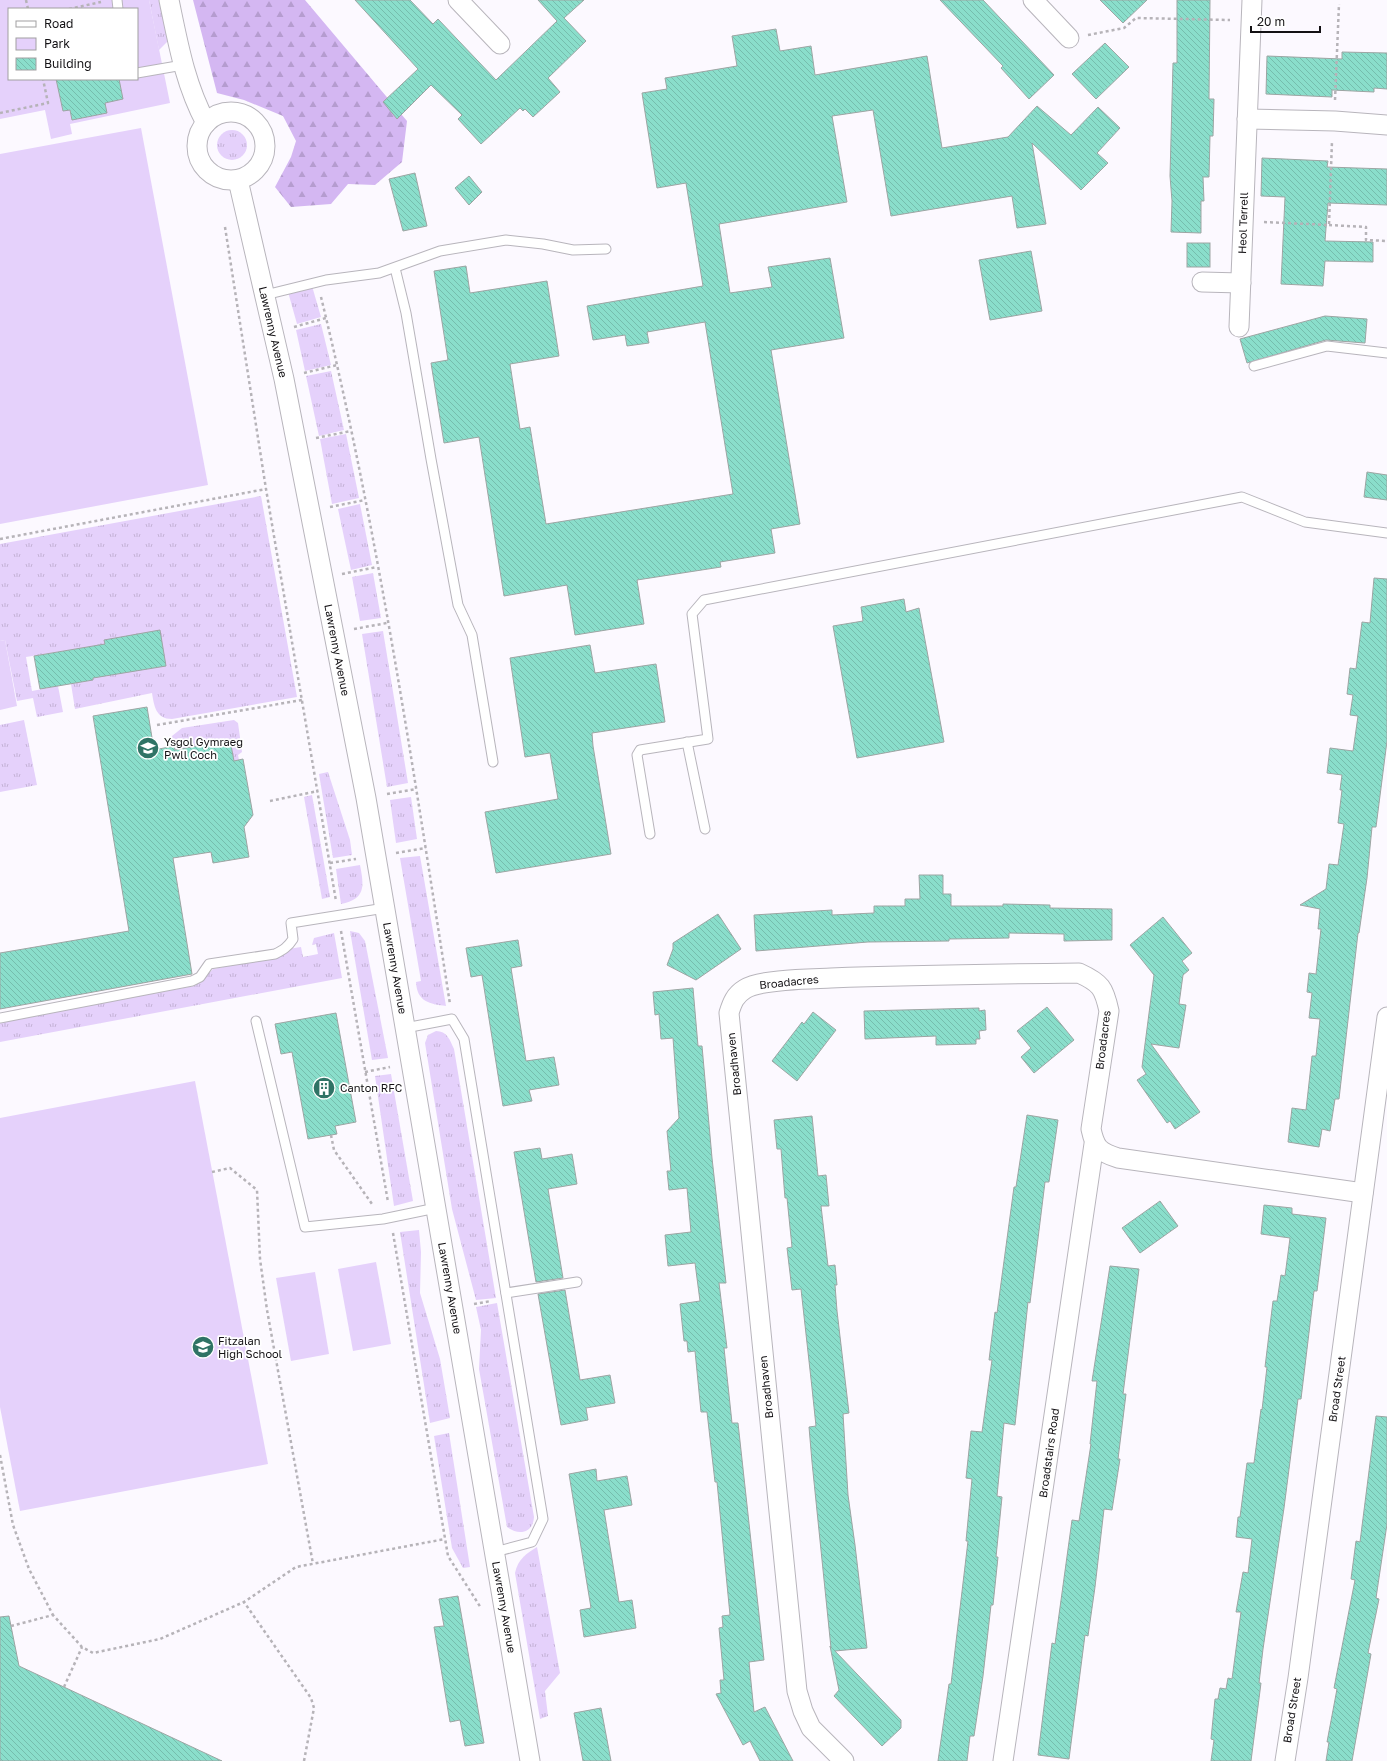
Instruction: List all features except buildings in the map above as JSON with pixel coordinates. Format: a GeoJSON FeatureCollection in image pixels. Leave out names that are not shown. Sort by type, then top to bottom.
{"type":"FeatureCollection","features":[{"type":"Feature","properties":{"kind":"street"},"geometry":{"type":"LineString","coordinates":[[169,0],[182,65],[194,101],[206,123]]}},
{"type":"Feature","properties":{"kind":"street"},"geometry":{"type":"LineString","coordinates":[[458,0],[500,44]]}},
{"type":"Feature","properties":{"kind":"street"},"geometry":{"type":"LineString","coordinates":[[1033,0],[1069,38]]}},
{"type":"Feature","properties":{"kind":"street","name":"Heol Terrell"},"geometry":{"type":"LineString","coordinates":[[1240,327],[1252,0]]}},
{"type":"Feature","properties":{"kind":"street"},"geometry":{"type":"LineString","coordinates":[[226,112],[238,112],[249,116],[258,124],[264,134],[266,146],[264,158],[258,168],[249,176],[238,180],[217,178],[208,172],[201,163],[197,142],[200,132],[206,123],[215,116],[226,112]]}},
{"type":"Feature","properties":{"kind":"street"},"geometry":{"type":"LineString","coordinates":[[1247,119],[1334,121],[1387,125]]}},
{"type":"Feature","properties":{"kind":"street","name":"Lawrenny Avenue"},"geometry":{"type":"LineString","coordinates":[[238,180],[284,379],[366,798],[530,1761]]}},
{"type":"Feature","properties":{"kind":"street"},"geometry":{"type":"LineString","coordinates":[[1202,282],[1241,283]]}},
{"type":"Feature","properties":{"kind":"street","name":"Broadacres"},"geometry":{"type":"LineString","coordinates":[[734,997],[746,988],[763,983],[811,979],[923,974],[1079,973],[1094,980],[1105,993],[1109,1011],[1091,1129],[1094,1144]]}},
{"type":"Feature","properties":{"kind":"street","name":"Broadhaven"},"geometry":{"type":"LineString","coordinates":[[734,997],[729,1013],[797,1691],[803,1711],[811,1728],[844,1761]]}},
{"type":"Feature","properties":{"kind":"street","name":"Broad Street"},"geometry":{"type":"LineString","coordinates":[[1285,1761],[1298,1678],[1387,1017]]}},
{"type":"Feature","properties":{"kind":"street"},"geometry":{"type":"LineString","coordinates":[[1094,1144],[1104,1154],[1118,1158],[1363,1193]]}},
{"type":"Feature","properties":{"kind":"street","name":"Broadstairs Road"},"geometry":{"type":"LineString","coordinates":[[1003,1761],[1094,1144]]}},
{"type":"Feature","properties":{"kind":"lane"},"geometry":{"type":"LineString","coordinates":[[138,73],[182,65]]}},
{"type":"Feature","properties":{"kind":"lane"},"geometry":{"type":"LineString","coordinates":[[265,295],[317,282],[379,273],[440,251],[506,240],[543,244],[573,250],[606,249]]}},
{"type":"Feature","properties":{"kind":"lane"},"geometry":{"type":"LineString","coordinates":[[395,268],[406,313],[458,605],[472,635],[493,762]]}},
{"type":"Feature","properties":{"kind":"lane"},"geometry":{"type":"LineString","coordinates":[[1254,366],[1327,346],[1387,353]]}},
{"type":"Feature","properties":{"kind":"lane"},"geometry":{"type":"LineString","coordinates":[[650,834],[637,754],[640,750],[708,739],[692,614],[704,600],[1242,497],[1305,522],[1387,533]]}},
{"type":"Feature","properties":{"kind":"lane"},"geometry":{"type":"LineString","coordinates":[[687,742],[705,828]]}},
{"type":"Feature","properties":{"kind":"lane"},"geometry":{"type":"LineString","coordinates":[[0,1018],[192,982],[200,977],[208,964],[275,954],[283,950],[289,946],[293,939],[291,923],[385,908]]}},
{"type":"Feature","properties":{"kind":"lane"},"geometry":{"type":"LineString","coordinates":[[405,1028],[452,1019],[464,1039],[543,1519],[532,1542],[495,1552]]}},
{"type":"Feature","properties":{"kind":"lane"},"geometry":{"type":"LineString","coordinates":[[256,1021],[305,1227],[387,1219],[436,1208]]}},
{"type":"Feature","properties":{"kind":"lane"},"geometry":{"type":"LineString","coordinates":[[507,1296],[577,1282]]}},
{"type":"Feature","properties":{"kind":"path"},"geometry":{"type":"LineString","coordinates":[[74,8],[106,2]]}},
{"type":"Feature","properties":{"kind":"path"},"geometry":{"type":"LineString","coordinates":[[1329,226],[1339,4]]}},
{"type":"Feature","properties":{"kind":"path"},"geometry":{"type":"LineString","coordinates":[[1069,38],[1124,28],[1136,18],[1251,21]]}},
{"type":"Feature","properties":{"kind":"path"},"geometry":{"type":"LineString","coordinates":[[0,114],[48,103],[43,80]]}},
{"type":"Feature","properties":{"kind":"path"},"geometry":{"type":"LineString","coordinates":[[1244,222],[1366,228],[1366,240],[1387,241]]}},
{"type":"Feature","properties":{"kind":"path"},"geometry":{"type":"LineString","coordinates":[[225,224],[266,489],[339,915],[387,1219],[448,1556],[485,1613]]}},
{"type":"Feature","properties":{"kind":"path"},"geometry":{"type":"LineString","coordinates":[[317,282],[337,365],[365,500],[416,788],[452,1019]]}},
{"type":"Feature","properties":{"kind":"path"},"geometry":{"type":"LineString","coordinates":[[273,332],[326,318]]}},
{"type":"Feature","properties":{"kind":"path"},"geometry":{"type":"LineString","coordinates":[[284,379],[337,365]]}},
{"type":"Feature","properties":{"kind":"path"},"geometry":{"type":"LineString","coordinates":[[296,442],[351,431]]}},
{"type":"Feature","properties":{"kind":"path"},"geometry":{"type":"LineString","coordinates":[[0,539],[266,489]]}},
{"type":"Feature","properties":{"kind":"path"},"geometry":{"type":"LineString","coordinates":[[310,512],[365,500]]}},
{"type":"Feature","properties":{"kind":"path"},"geometry":{"type":"LineString","coordinates":[[324,578],[377,567]]}},
{"type":"Feature","properties":{"kind":"path"},"geometry":{"type":"LineString","coordinates":[[334,633],[387,623]]}},
{"type":"Feature","properties":{"kind":"path"},"geometry":{"type":"LineString","coordinates":[[157,725],[302,700]]}},
{"type":"Feature","properties":{"kind":"path"},"geometry":{"type":"LineString","coordinates":[[366,798],[416,788]]}},
{"type":"Feature","properties":{"kind":"path"},"geometry":{"type":"LineString","coordinates":[[270,800],[318,791]]}},
{"type":"Feature","properties":{"kind":"path"},"geometry":{"type":"LineString","coordinates":[[331,1135],[334,1150],[387,1219]]}},
{"type":"Feature","properties":{"kind":"path"},"geometry":{"type":"LineString","coordinates":[[212,1172],[230,1168],[257,1190],[260,1260],[266,1310],[313,1564]]}},
{"type":"Feature","properties":{"kind":"path"},"geometry":{"type":"LineString","coordinates":[[453,1308],[507,1296]]}},
{"type":"Feature","properties":{"kind":"path"},"geometry":{"type":"LineString","coordinates":[[0,1455],[13,1525],[29,1569],[53,1615],[82,1647],[93,1653],[160,1639],[244,1602],[296,1567],[445,1539]]}},
{"type":"Feature","properties":{"kind":"path"},"geometry":{"type":"LineString","coordinates":[[244,1602],[310,1698],[314,1708],[304,1761]]}},
{"type":"Feature","properties":{"kind":"path"},"geometry":{"type":"LineString","coordinates":[[11,1626],[53,1615]]}},
{"type":"Feature","properties":{"kind":"path"},"geometry":{"type":"LineString","coordinates":[[64,1687],[82,1647]]}},
{"type":"Feature","properties":{"kind":"green space"},"geometry":{"type":"Polygon","coordinates":[[[0,0],[149,0],[170,103],[70,124],[72,134],[51,139],[45,110],[0,119],[0,0]]]}},
{"type":"Feature","properties":{"kind":"green space"},"geometry":{"type":"Polygon","coordinates":[[[149,0],[161,0],[168,41],[159,50],[149,0]]]}},
{"type":"Feature","properties":{"kind":"green space"},"geometry":{"type":"Polygon","coordinates":[[[193,0],[305,0],[407,121],[402,162],[375,185],[348,184],[331,204],[291,207],[275,187],[291,157],[296,141],[283,116],[244,100],[217,93],[193,0]]]}},
{"type":"Feature","properties":{"kind":"green space"},"geometry":{"type":"Polygon","coordinates":[[[141,128],[208,485],[0,524],[0,154],[141,128]]]}},
{"type":"Feature","properties":{"kind":"green space"},"geometry":{"type":"Polygon","coordinates":[[[232,130],[243,134],[247,145],[243,156],[232,160],[221,156],[217,145],[221,134],[232,130]]]}},
{"type":"Feature","properties":{"kind":"green space"},"geometry":{"type":"Polygon","coordinates":[[[312,286],[321,317],[297,324],[288,292],[312,286]]]}},
{"type":"Feature","properties":{"kind":"green space"},"geometry":{"type":"Polygon","coordinates":[[[321,324],[331,365],[305,371],[296,330],[321,324]]]}},
{"type":"Feature","properties":{"kind":"green space"},"geometry":{"type":"Polygon","coordinates":[[[331,371],[344,430],[319,436],[306,376],[331,371]]]}},
{"type":"Feature","properties":{"kind":"green space"},"geometry":{"type":"Polygon","coordinates":[[[346,434],[359,498],[332,504],[320,439],[346,434]]]}},
{"type":"Feature","properties":{"kind":"green space"},"geometry":{"type":"Polygon","coordinates":[[[261,496],[297,697],[172,719],[162,717],[159,714],[155,707],[152,693],[75,709],[71,684],[93,680],[87,647],[26,657],[32,691],[58,686],[63,712],[37,717],[33,698],[17,701],[5,640],[0,641],[0,544],[261,496]]]}},
{"type":"Feature","properties":{"kind":"green space"},"geometry":{"type":"Polygon","coordinates":[[[360,504],[372,565],[351,570],[338,509],[360,504]]]}},
{"type":"Feature","properties":{"kind":"green space"},"geometry":{"type":"Polygon","coordinates":[[[373,573],[381,618],[360,621],[352,577],[373,573]]]}},
{"type":"Feature","properties":{"kind":"green space"},"geometry":{"type":"Polygon","coordinates":[[[383,631],[408,783],[387,787],[362,634],[383,631]]]}},
{"type":"Feature","properties":{"kind":"green space"},"geometry":{"type":"Polygon","coordinates":[[[5,640],[17,706],[0,710],[0,641],[5,640]]]}},
{"type":"Feature","properties":{"kind":"green space"},"geometry":{"type":"Polygon","coordinates":[[[24,720],[37,785],[0,792],[0,725],[24,720]]]}},
{"type":"Feature","properties":{"kind":"green space"},"geometry":{"type":"Polygon","coordinates":[[[234,720],[238,723],[242,752],[238,755],[239,760],[234,761],[230,740],[194,747],[178,764],[174,747],[166,748],[172,736],[182,728],[234,720]]]}},
{"type":"Feature","properties":{"kind":"green space"},"geometry":{"type":"Polygon","coordinates":[[[328,772],[350,840],[352,855],[333,858],[319,774],[328,772]]]}},
{"type":"Feature","properties":{"kind":"green space"},"geometry":{"type":"Polygon","coordinates":[[[312,795],[330,897],[322,899],[304,797],[312,795]]]}},
{"type":"Feature","properties":{"kind":"green space"},"geometry":{"type":"Polygon","coordinates":[[[411,797],[417,839],[396,843],[390,800],[411,797]]]}},
{"type":"Feature","properties":{"kind":"green space"},"geometry":{"type":"Polygon","coordinates":[[[420,856],[446,1006],[425,1001],[417,989],[416,982],[421,981],[400,858],[420,856]]]}},
{"type":"Feature","properties":{"kind":"green space"},"geometry":{"type":"Polygon","coordinates":[[[360,865],[362,885],[359,895],[349,902],[341,904],[336,869],[360,865]]]}},
{"type":"Feature","properties":{"kind":"green space"},"geometry":{"type":"Polygon","coordinates":[[[350,931],[359,933],[365,941],[388,1058],[372,1060],[350,931]]]}},
{"type":"Feature","properties":{"kind":"green space"},"geometry":{"type":"Polygon","coordinates":[[[334,933],[342,978],[0,1042],[0,1022],[194,986],[213,969],[284,955],[288,949],[301,947],[303,957],[318,954],[316,944],[312,945],[314,938],[334,933]]]}},
{"type":"Feature","properties":{"kind":"green space"},"geometry":{"type":"Polygon","coordinates":[[[436,1031],[440,1031],[445,1034],[454,1049],[496,1298],[476,1300],[452,1209],[425,1043],[428,1035],[436,1031]]]}},
{"type":"Feature","properties":{"kind":"green space"},"geometry":{"type":"Polygon","coordinates":[[[391,1074],[413,1201],[394,1206],[375,1076],[391,1074]]]}},
{"type":"Feature","properties":{"kind":"green space"},"geometry":{"type":"Polygon","coordinates":[[[195,1081],[268,1464],[20,1511],[0,1407],[0,1118],[195,1081]]]}},
{"type":"Feature","properties":{"kind":"green space"},"geometry":{"type":"Polygon","coordinates":[[[419,1230],[421,1252],[420,1293],[440,1359],[450,1418],[430,1423],[400,1232],[419,1230]]]}},
{"type":"Feature","properties":{"kind":"green space"},"geometry":{"type":"Polygon","coordinates":[[[376,1262],[391,1344],[353,1351],[338,1269],[376,1262]]]}},
{"type":"Feature","properties":{"kind":"green space"},"geometry":{"type":"Polygon","coordinates":[[[315,1272],[329,1354],[291,1361],[276,1278],[315,1272]]]}},
{"type":"Feature","properties":{"kind":"green space"},"geometry":{"type":"Polygon","coordinates":[[[497,1303],[534,1517],[531,1527],[528,1530],[521,1532],[507,1527],[479,1369],[481,1330],[476,1307],[497,1303]]]}},
{"type":"Feature","properties":{"kind":"green space"},"geometry":{"type":"Polygon","coordinates":[[[449,1433],[470,1567],[463,1568],[452,1548],[434,1436],[449,1433]]]}},
{"type":"Feature","properties":{"kind":"green space"},"geometry":{"type":"Polygon","coordinates":[[[537,1547],[560,1673],[545,1691],[548,1716],[540,1719],[515,1573],[520,1560],[537,1547]]]}},
{"type":"Feature","properties":{"kind":"place","name":"Ysgol Gymraeg Pwll Coch"},"geometry":{"type":"Point","coordinates":[148,748]}},
{"type":"Feature","properties":{"kind":"place","name":"Canton RFC"},"geometry":{"type":"Point","coordinates":[324,1088]}},
{"type":"Feature","properties":{"kind":"place","name":"Fitzalan High School"},"geometry":{"type":"Point","coordinates":[203,1347]}}]}
